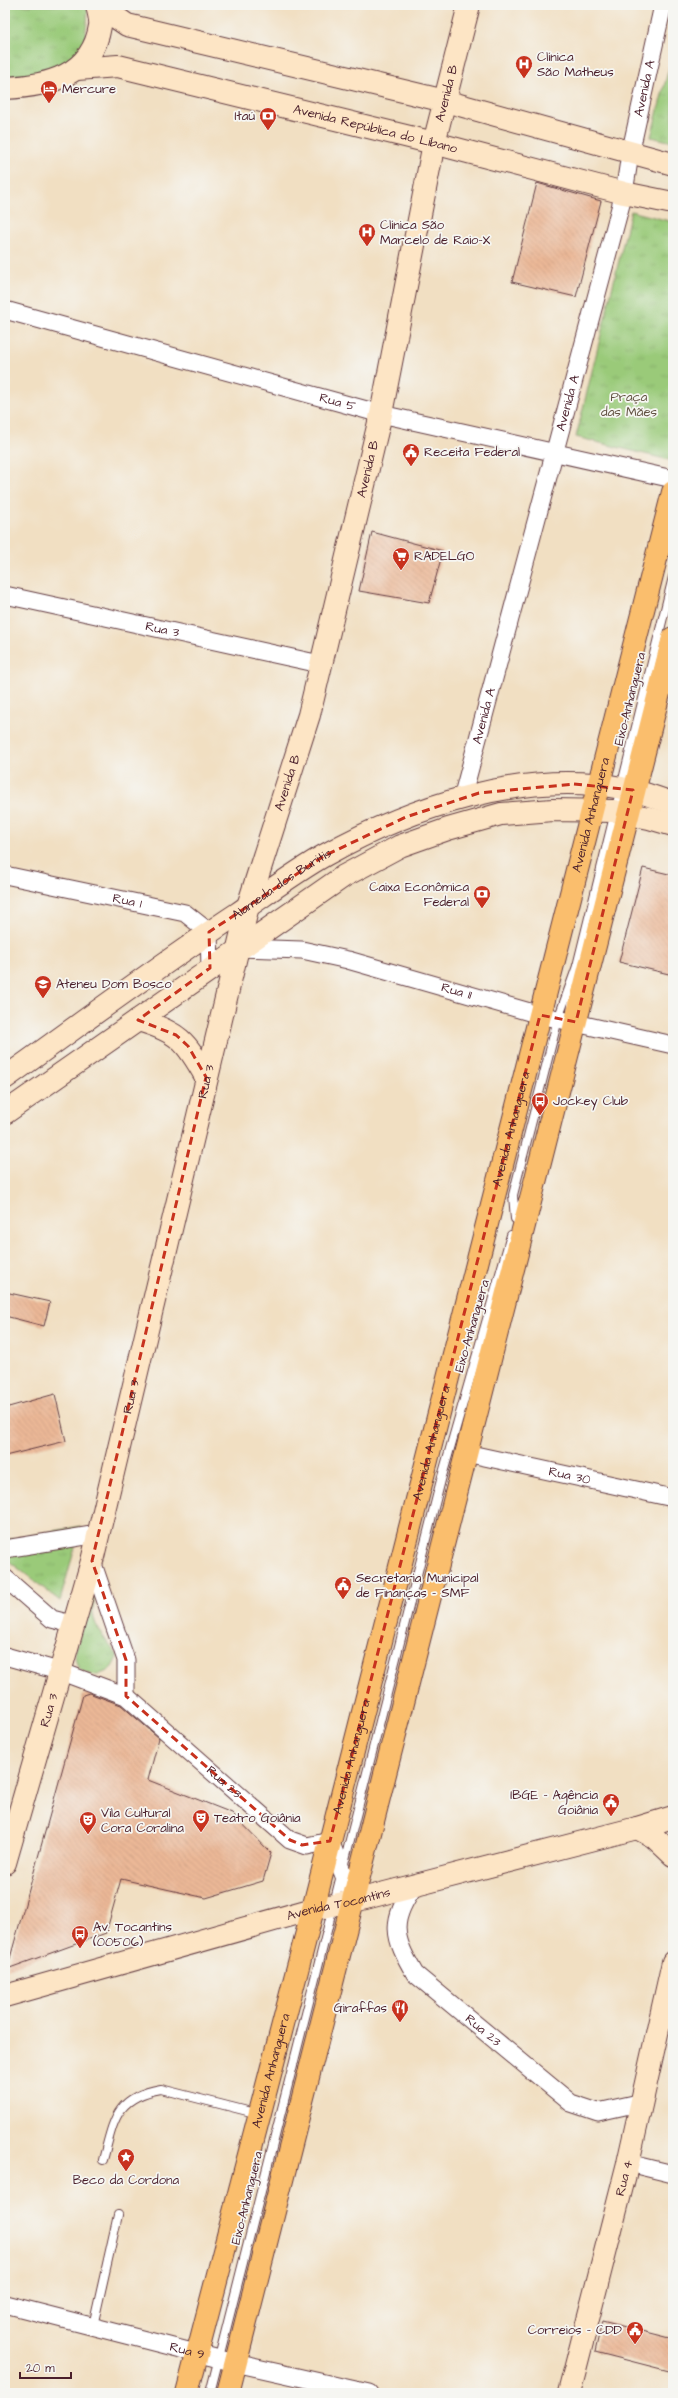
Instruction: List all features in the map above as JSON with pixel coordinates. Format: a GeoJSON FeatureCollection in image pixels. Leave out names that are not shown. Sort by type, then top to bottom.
{"type":"FeatureCollection","features":[{"type":"Feature","properties":{"kind":"main road"},"geometry":{"type":"LineString","coordinates":[[5,88],[33,86],[55,80],[77,69],[93,47],[101,25],[98,5]]}},
{"type":"Feature","properties":{"kind":"main road"},"geometry":{"type":"LineString","coordinates":[[98,5],[127,25],[445,101],[630,154],[673,164]]}},
{"type":"Feature","properties":{"kind":"main road","name":"Avenida B"},"geometry":{"type":"LineString","coordinates":[[243,927],[248,906],[309,715],[381,414],[434,143],[469,5]]}},
{"type":"Feature","properties":{"kind":"main road","name":"Avenida República do Líbano"},"geometry":{"type":"LineString","coordinates":[[77,69],[118,66],[434,143],[624,193],[673,203]]}},
{"type":"Feature","properties":{"kind":"main road","name":"Avenida Anhanguera"},"geometry":{"type":"LineString","coordinates":[[187,2393],[260,2114],[333,1905],[466,1453],[561,1019],[592,810],[673,492]]}},
{"type":"Feature","properties":{"kind":"main road","name":"Avenida Anhanguera"},"geometry":{"type":"LineString","coordinates":[[228,2393],[227,2360],[333,1905],[330,1841],[561,1019],[627,789],[671,651]]}},
{"type":"Feature","properties":{"kind":"main road","name":"Alameda dos Buritis"},"geometry":{"type":"LineString","coordinates":[[5,1078],[209,932],[248,906],[331,852],[390,823],[462,798],[497,790],[531,786],[598,785],[627,789],[673,803]]}},
{"type":"Feature","properties":{"kind":"main road","name":"Alameda dos Buritis"},"geometry":{"type":"LineString","coordinates":[[5,1113],[238,948],[344,876],[400,846],[469,822],[501,814],[553,810],[621,811],[673,825]]}},
{"type":"Feature","properties":{"kind":"main road","name":"Rua 3"},"geometry":{"type":"LineString","coordinates":[[5,1863],[62,1672],[92,1561],[206,1077],[243,927]]}},
{"type":"Feature","properties":{"kind":"main road"},"geometry":{"type":"LineString","coordinates":[[138,1020],[157,1025],[176,1035],[188,1046],[206,1077]]}},
{"type":"Feature","properties":{"kind":"main road","name":"Avenida Tocantins"},"geometry":{"type":"LineString","coordinates":[[5,1996],[333,1905],[637,1828],[673,1817]]}},
{"type":"Feature","properties":{"kind":"main road"},"geometry":{"type":"LineString","coordinates":[[637,1828],[654,1837],[673,1855]]}},
{"type":"Feature","properties":{"kind":"main road","name":"Rua 4"},"geometry":{"type":"LineString","coordinates":[[569,2393],[643,2102],[673,1962]]}},
{"type":"Feature","properties":{"kind":"street","name":"Avenida A"},"geometry":{"type":"LineString","coordinates":[[462,798],[556,453],[624,193],[630,154],[663,5]]}},
{"type":"Feature","properties":{"kind":"street","name":"Rua 5"},"geometry":{"type":"LineString","coordinates":[[5,310],[381,414],[673,479]]}},
{"type":"Feature","properties":{"kind":"street","name":"Rua 3"},"geometry":{"type":"LineString","coordinates":[[5,595],[320,664]]}},
{"type":"Feature","properties":{"kind":"street","name":"Rua 1"},"geometry":{"type":"LineString","coordinates":[[5,875],[185,913],[209,932]]}},
{"type":"Feature","properties":{"kind":"street"},"geometry":{"type":"LineString","coordinates":[[209,932],[210,968]]}},
{"type":"Feature","properties":{"kind":"street","name":"Rua 11"},"geometry":{"type":"LineString","coordinates":[[238,948],[302,950],[348,960],[561,1019],[673,1045]]}},
{"type":"Feature","properties":{"kind":"street","name":"Rua 30"},"geometry":{"type":"LineString","coordinates":[[466,1453],[673,1498]]}},
{"type":"Feature","properties":{"kind":"street"},"geometry":{"type":"LineString","coordinates":[[5,1549],[98,1534]]}},
{"type":"Feature","properties":{"kind":"street"},"geometry":{"type":"LineString","coordinates":[[92,1561],[126,1660],[126,1696]]}},
{"type":"Feature","properties":{"kind":"street"},"geometry":{"type":"LineString","coordinates":[[5,1578],[52,1619],[75,1625]]}},
{"type":"Feature","properties":{"kind":"street","name":"Rua 23"},"geometry":{"type":"LineString","coordinates":[[5,1656],[62,1672],[126,1696],[290,1840],[307,1846],[330,1841]]}},
{"type":"Feature","properties":{"kind":"street"},"geometry":{"type":"LineString","coordinates":[[330,1841],[342,1872],[333,1905]]}},
{"type":"Feature","properties":{"kind":"street","name":"Rua 23"},"geometry":{"type":"LineString","coordinates":[[416,1884],[403,1902],[396,1920],[400,1949],[415,1974],[571,2104],[598,2112],[643,2102]]}},
{"type":"Feature","properties":{"kind":"street"},"geometry":{"type":"LineString","coordinates":[[628,2163],[673,2174]]}},
{"type":"Feature","properties":{"kind":"street","name":"Rua 9"},"geometry":{"type":"LineString","coordinates":[[5,2304],[227,2360],[369,2393]]}},
{"type":"Feature","properties":{"kind":"lane","name":"Eixo-Anhanguera"},"geometry":{"type":"LineString","coordinates":[[627,789],[673,577]]}},
{"type":"Feature","properties":{"kind":"lane","name":"Eixo-Anhanguera"},"geometry":{"type":"LineString","coordinates":[[515,1219],[513,1195],[561,1019],[621,811]]}},
{"type":"Feature","properties":{"kind":"lane","name":"Eixo-Anhanguera"},"geometry":{"type":"LineString","coordinates":[[342,1872],[441,1480],[515,1219],[526,1191],[561,1019],[577,966]]}},
{"type":"Feature","properties":{"kind":"lane"},"geometry":{"type":"LineString","coordinates":[[103,2160],[115,2118],[126,2102],[146,2091],[161,2088],[260,2114]]}},
{"type":"Feature","properties":{"kind":"lane"},"geometry":{"type":"LineString","coordinates":[[93,2326],[118,2215]]}},
{"type":"Feature","properties":{"kind":"lane"},"geometry":{"type":"LineString","coordinates":[[210,2393],[227,2360]]}},
{"type":"Feature","properties":{"kind":"highlighted area"},"geometry":{"type":"Polygon","coordinates":[[[574,784],[633,790],[576,1022],[540,1015],[330,1841],[315,1845],[302,1845],[290,1840],[126,1696],[126,1660],[92,1561],[206,1077],[188,1046],[176,1035],[138,1020],[210,968],[209,932],[324,856],[406,817],[479,793],[574,784]]]}},
{"type":"Feature","properties":{"kind":"green space"},"geometry":{"type":"Polygon","coordinates":[[[5,5],[86,5],[88,17],[84,44],[78,55],[69,64],[58,69],[32,76],[5,79],[5,5]]]}},
{"type":"Feature","properties":{"kind":"green space"},"geometry":{"type":"Polygon","coordinates":[[[673,52],[673,142],[651,137],[673,52]]]}},
{"type":"Feature","properties":{"kind":"green space","name":"Praça das Mães"},"geometry":{"type":"Polygon","coordinates":[[[631,211],[673,222],[673,461],[576,437],[631,211]]]}},
{"type":"Feature","properties":{"kind":"green space"},"geometry":{"type":"Polygon","coordinates":[[[81,1526],[60,1601],[5,1558],[5,1540],[81,1526]]]}},
{"type":"Feature","properties":{"kind":"green space"},"geometry":{"type":"Polygon","coordinates":[[[93,1586],[95,1593],[93,1609],[94,1619],[102,1636],[118,1656],[109,1670],[97,1674],[89,1674],[85,1673],[78,1667],[75,1653],[93,1586]]]}},
{"type":"Feature","properties":{"kind":"building"},"geometry":{"type":"Polygon","coordinates":[[[537,183],[601,201],[576,297],[512,282],[537,183]]]}},
{"type":"Feature","properties":{"kind":"building","name":"RADELGO"},"geometry":{"type":"Polygon","coordinates":[[[372,532],[443,551],[429,603],[359,591],[372,532]]]}},
{"type":"Feature","properties":{"kind":"building"},"geometry":{"type":"Polygon","coordinates":[[[643,868],[673,875],[673,975],[619,962],[643,868]]]}},
{"type":"Feature","properties":{"kind":"building"},"geometry":{"type":"Polygon","coordinates":[[[5,1292],[50,1302],[44,1326],[5,1316],[5,1292]]]}},
{"type":"Feature","properties":{"kind":"building"},"geometry":{"type":"Polygon","coordinates":[[[55,1394],[66,1441],[5,1456],[5,1408],[55,1394]]]}},
{"type":"Feature","properties":{"kind":"building","name":"Vila Cultural Cora Coralina"},"geometry":{"type":"Polygon","coordinates":[[[89,1693],[121,1705],[159,1738],[148,1780],[232,1813],[271,1853],[263,1881],[206,1898],[121,1879],[106,1933],[7,1969],[83,1695],[89,1693]]]}},
{"type":"Feature","properties":{"kind":"building","name":"Correios - CDD"},"geometry":{"type":"Polygon","coordinates":[[[602,2321],[673,2339],[673,2372],[595,2352],[602,2321]]]}},
{"type":"Feature","properties":{"kind":"place","name":"Clínica São Matheus"},"geometry":{"type":"Point","coordinates":[524,79]}},
{"type":"Feature","properties":{"kind":"place","name":"Mercure"},"geometry":{"type":"Point","coordinates":[49,104]}},
{"type":"Feature","properties":{"kind":"place","name":"Itaú"},"geometry":{"type":"Point","coordinates":[268,131]}},
{"type":"Feature","properties":{"kind":"place","name":"Clínica São Marcelo de Raio-X"},"geometry":{"type":"Point","coordinates":[367,247]}},
{"type":"Feature","properties":{"kind":"place","name":"Receita Federal"},"geometry":{"type":"Point","coordinates":[411,467]}},
{"type":"Feature","properties":{"kind":"place","name":"RADELGO"},"geometry":{"type":"Point","coordinates":[401,571]}},
{"type":"Feature","properties":{"kind":"place","name":"Caixa Econômica Federal"},"geometry":{"type":"Point","coordinates":[482,909]}},
{"type":"Feature","properties":{"kind":"place","name":"Ateneu Dom Bosco"},"geometry":{"type":"Point","coordinates":[43,999]}},
{"type":"Feature","properties":{"kind":"place","name":"Jockey Club"},"geometry":{"type":"Point","coordinates":[540,1116]}},
{"type":"Feature","properties":{"kind":"place","name":"Secretaria Municipal de Finanças - SMF"},"geometry":{"type":"Point","coordinates":[343,1600]}},
{"type":"Feature","properties":{"kind":"place","name":"IBGE - Agência Goiânia"},"geometry":{"type":"Point","coordinates":[611,1817]}},
{"type":"Feature","properties":{"kind":"place","name":"Teatro Goiânia"},"geometry":{"type":"Point","coordinates":[201,1833]}},
{"type":"Feature","properties":{"kind":"place","name":"Vila Cultural Cora Coralina"},"geometry":{"type":"Point","coordinates":[88,1835]}},
{"type":"Feature","properties":{"kind":"place","name":"Av. Tocantins (00506)"},"geometry":{"type":"Point","coordinates":[80,1949]}},
{"type":"Feature","properties":{"kind":"place","name":"Giraffas"},"geometry":{"type":"Point","coordinates":[400,2023]}},
{"type":"Feature","properties":{"kind":"place","name":"Beco da Cordona"},"geometry":{"type":"Point","coordinates":[126,2172]}},
{"type":"Feature","properties":{"kind":"place","name":"Correios - CDD"},"geometry":{"type":"Point","coordinates":[635,2345]}}]}
